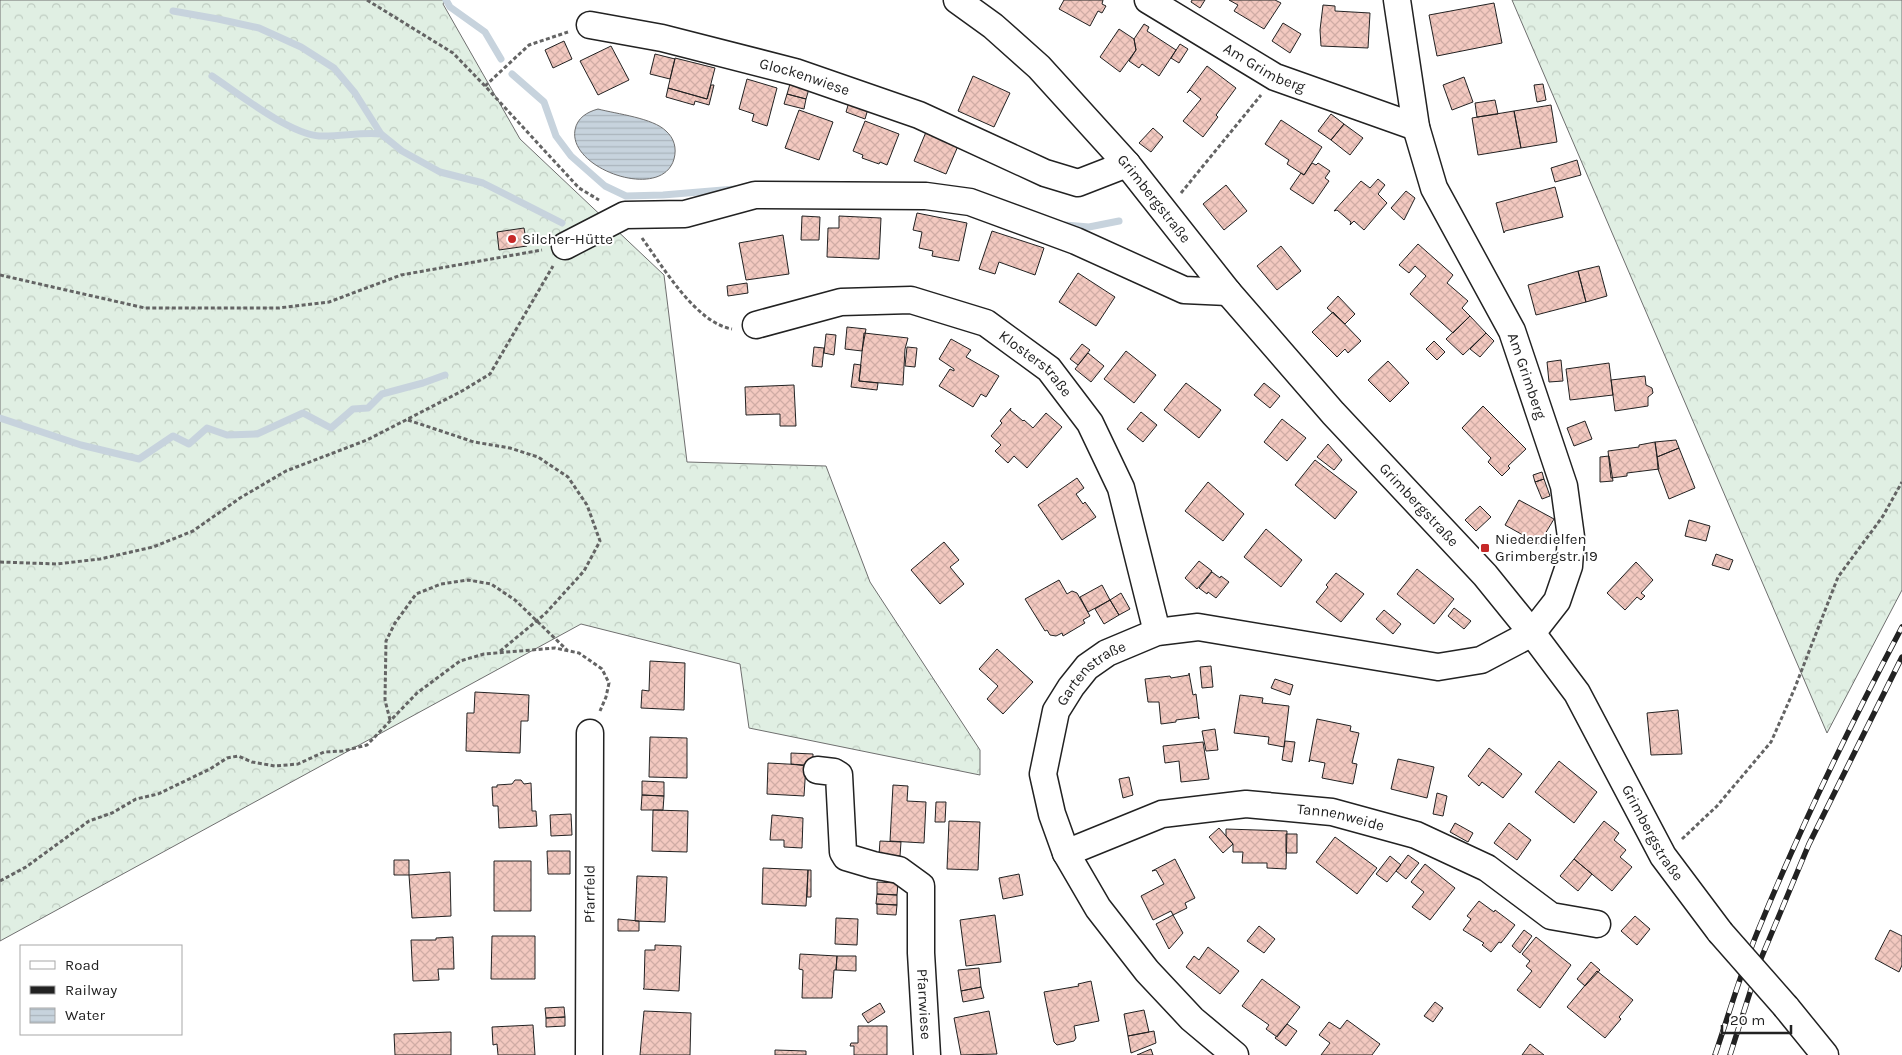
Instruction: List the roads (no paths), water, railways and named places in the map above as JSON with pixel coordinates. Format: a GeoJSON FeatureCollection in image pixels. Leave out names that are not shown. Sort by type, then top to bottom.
{"type":"FeatureCollection","features":[{"type":"Feature","properties":{"kind":"street","name":"Grimbergstraße"},"geometry":{"type":"LineString","coordinates":[[957,0],[993,26],[1039,67],[1127,164],[1228,292],[1333,413],[1484,575],[1532,633],[1577,693],[1663,856],[1720,932],[1826,1055]]}},
{"type":"Feature","properties":{"kind":"street","name":"Am Grimberg"},"geometry":{"type":"LineString","coordinates":[[1148,0],[1275,77],[1416,127]]}},
{"type":"Feature","properties":{"kind":"street","name":"Am Grimberg"},"geometry":{"type":"LineString","coordinates":[[1397,0],[1416,127],[1434,188],[1512,331],[1564,486],[1571,537],[1569,566],[1557,601],[1532,633]]}},
{"type":"Feature","properties":{"kind":"street","name":"Glockenwiese"},"geometry":{"type":"LineString","coordinates":[[590,25],[662,38],[795,72],[920,116],[1045,173],[1078,183],[1127,164]]}},
{"type":"Feature","properties":{"kind":"street"},"geometry":{"type":"LineString","coordinates":[[565,246],[625,215],[684,214],[755,195],[926,196],[970,202],[1076,241],[1184,290],[1228,292]]}},
{"type":"Feature","properties":{"kind":"street","name":"Klosterstraße"},"geometry":{"type":"LineString","coordinates":[[756,325],[841,302],[911,300],[986,323],[1049,369],[1090,423],[1122,488],[1157,632]]}},
{"type":"Feature","properties":{"kind":"street","name":"Gartenstraße"},"geometry":{"type":"LineString","coordinates":[[1235,1055],[1192,1020],[1147,971],[1098,908],[1066,853],[1052,814],[1043,774],[1056,711],[1071,687],[1087,667],[1107,653],[1157,632],[1198,627],[1438,667],[1481,660],[1532,633]]}},
{"type":"Feature","properties":{"kind":"street","name":"Pfarrfeld"},"geometry":{"type":"LineString","coordinates":[[589,1055],[590,733]]}},
{"type":"Feature","properties":{"kind":"street","name":"Pfarrwiese"},"geometry":{"type":"LineString","coordinates":[[817,770],[834,772],[839,775],[841,834],[843,852],[846,856],[873,866],[898,870],[921,886],[921,954],[927,1055]]}},
{"type":"Feature","properties":{"kind":"street","name":"Tannenweide"},"geometry":{"type":"LineString","coordinates":[[1066,853],[1162,814],[1246,804],[1332,812],[1416,835],[1487,868],[1552,916],[1597,924]]}},
{"type":"Feature","properties":{"kind":"water"},"geometry":{"type":"Polygon","coordinates":[[[598,109],[644,120],[666,131],[673,140],[675,151],[674,159],[666,172],[652,178],[636,179],[617,175],[600,168],[586,157],[577,144],[576,126],[583,116],[598,109]]]}},
{"type":"Feature","properties":{"kind":"waterway"},"geometry":{"type":"LineString","coordinates":[[446,0],[450,7],[485,32],[501,59]]}},
{"type":"Feature","properties":{"kind":"waterway"},"geometry":{"type":"LineString","coordinates":[[173,11],[259,28],[301,47],[334,68],[355,93],[381,134],[402,151],[440,172],[483,183],[562,223]]}},
{"type":"Feature","properties":{"kind":"waterway"},"geometry":{"type":"LineString","coordinates":[[512,74],[544,102],[556,136],[571,156],[605,186],[626,196],[735,189]]}},
{"type":"Feature","properties":{"kind":"waterway"},"geometry":{"type":"LineString","coordinates":[[212,76],[264,112],[293,128],[307,133],[319,136],[381,134]]}},
{"type":"Feature","properties":{"kind":"waterway"},"geometry":{"type":"LineString","coordinates":[[1065,225],[1089,227],[1119,221]]}},
{"type":"Feature","properties":{"kind":"waterway"},"geometry":{"type":"LineString","coordinates":[[0,418],[81,445],[139,459],[173,436],[189,444],[207,428],[227,435],[257,434],[303,413],[331,428],[353,409],[368,408],[382,394],[445,375]]}},
{"type":"Feature","properties":{"kind":"railway"},"geometry":{"type":"LineString","coordinates":[[1715,1055],[1751,948],[1790,855],[1844,740],[1902,627]]}},
{"type":"Feature","properties":{"kind":"railway"},"geometry":{"type":"LineString","coordinates":[[1730,1055],[1760,961],[1809,844],[1902,657]]}},
{"type":"Feature","properties":{"kind":"place","name":"Silcher-Hütte"},"geometry":{"type":"Point","coordinates":[512,239]}},
{"type":"Feature","properties":{"kind":"place","name":"Niederdielfen Grimbergstr. 19"},"geometry":{"type":"Point","coordinates":[1485,548]}}]}
